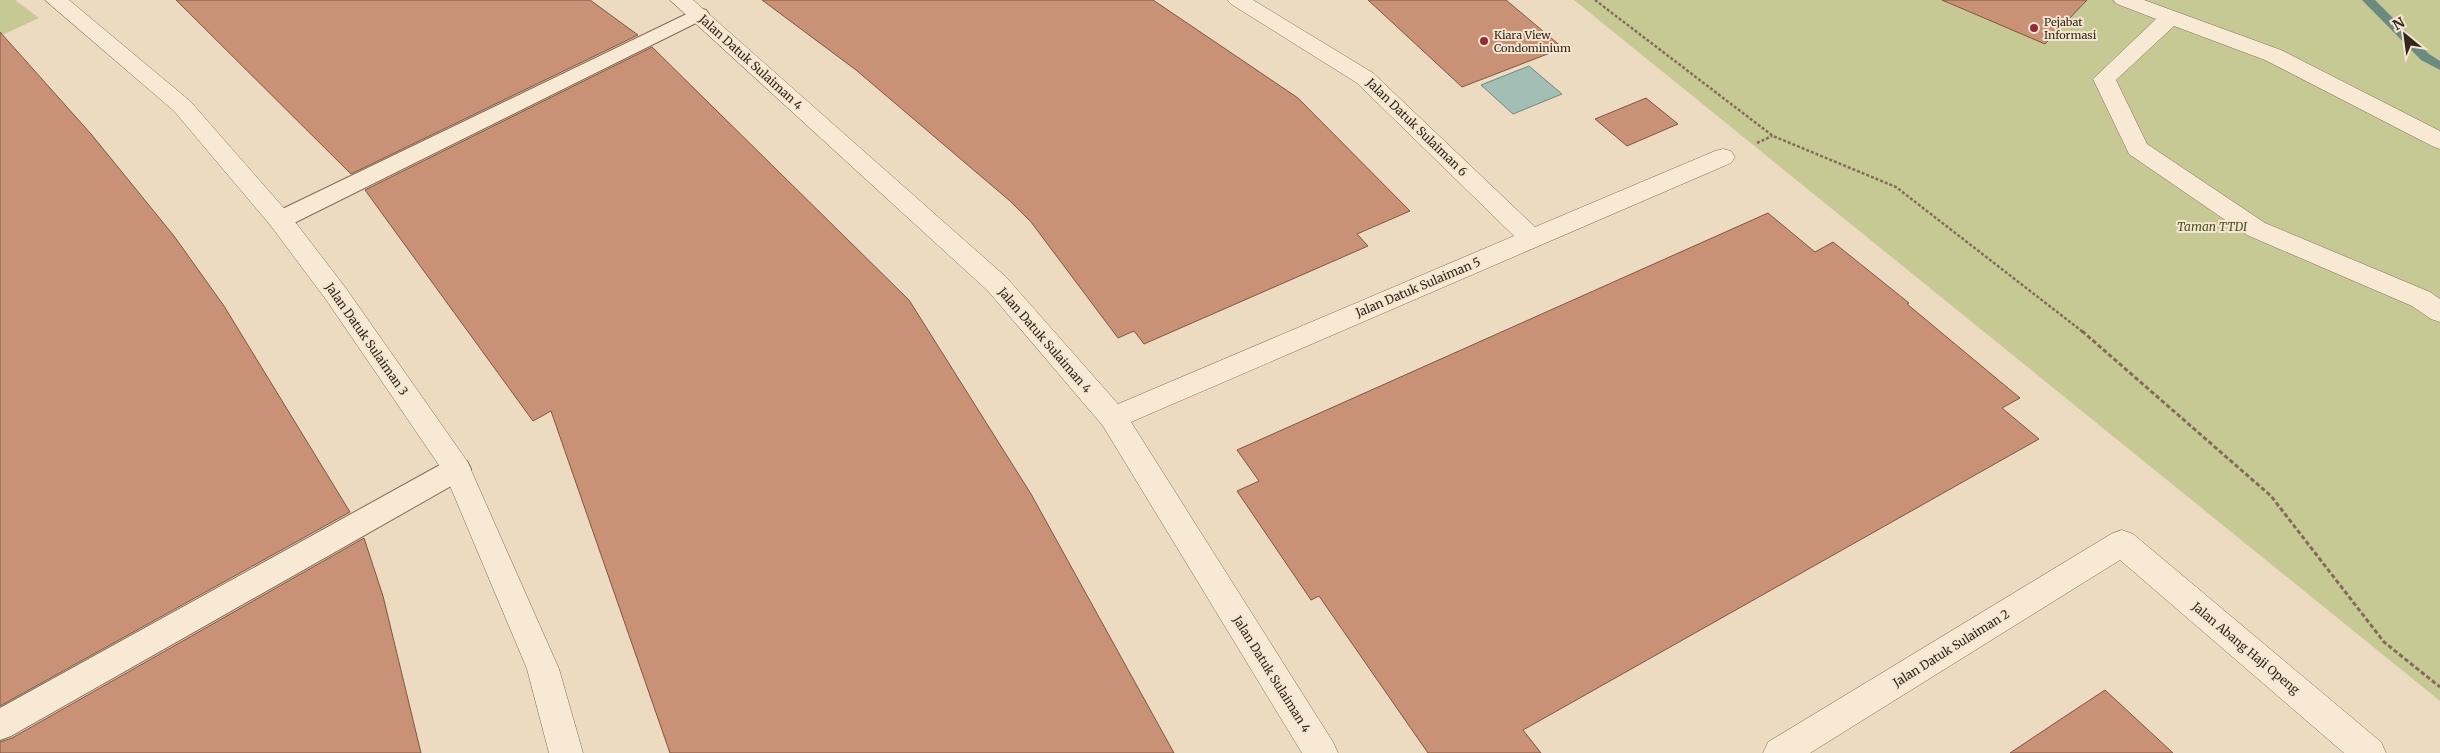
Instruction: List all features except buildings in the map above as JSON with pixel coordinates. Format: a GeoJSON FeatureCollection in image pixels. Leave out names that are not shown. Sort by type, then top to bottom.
{"type":"FeatureCollection","features":[{"type":"Feature","properties":{"kind":"street","name":"Jalan Datuk Sulaiman 3"},"geometry":{"type":"LineString","coordinates":[[56,0],[182,106],[280,220],[336,294],[457,469],[543,669],[566,753]]}},
{"type":"Feature","properties":{"kind":"street","name":"Jalan Datuk Sulaiman 6"},"geometry":{"type":"LineString","coordinates":[[1238,0],[1365,78],[1532,238]]}},
{"type":"Feature","properties":{"kind":"street"},"geometry":{"type":"LineString","coordinates":[[2124,0],[2172,16],[2273,55],[2440,140]]}},
{"type":"Feature","properties":{"kind":"street","name":"Jalan Datuk Sulaiman 4"},"geometry":{"type":"LineString","coordinates":[[690,7],[997,284],[1113,418],[1321,753]]}},
{"type":"Feature","properties":{"kind":"street"},"geometry":{"type":"LineString","coordinates":[[2172,16],[2104,79],[2137,149],[2256,229],[2421,299],[2440,312]]}},
{"type":"Feature","properties":{"kind":"street","name":"Jalan Datuk Sulaiman 5"},"geometry":{"type":"LineString","coordinates":[[1113,418],[1723,157]]}},
{"type":"Feature","properties":{"kind":"street","name":"Jalan Datuk Sulaiman 2"},"geometry":{"type":"LineString","coordinates":[[1780,753],[2122,543]]}},
{"type":"Feature","properties":{"kind":"street","name":"Jalan Abang Haji Openg"},"geometry":{"type":"LineString","coordinates":[[2122,543],[2369,753]]}},
{"type":"Feature","properties":{"kind":"lane"},"geometry":{"type":"LineString","coordinates":[[280,220],[690,7]]}},
{"type":"Feature","properties":{"kind":"lane"},"geometry":{"type":"LineString","coordinates":[[0,725],[457,469]]}},
{"type":"Feature","properties":{"kind":"path"},"geometry":{"type":"LineString","coordinates":[[1595,0],[1773,136],[1896,187],[2068,319],[2271,496],[2384,642],[2440,687]]}},
{"type":"Feature","properties":{"kind":"green space"},"geometry":{"type":"Polygon","coordinates":[[[0,0],[15,0],[39,18],[0,36],[0,0]]]}},
{"type":"Feature","properties":{"kind":"green space","name":"Taman TTDI"},"geometry":{"type":"Polygon","coordinates":[[[1574,0],[2440,0],[2440,701],[1574,0]]]}},
{"type":"Feature","properties":{"kind":"shaded area"},"geometry":{"type":"Polygon","coordinates":[[[1529,66],[1562,94],[1513,114],[1481,85],[1529,66]]]}},
{"type":"Feature","properties":{"kind":"waterway"},"geometry":{"type":"LineString","coordinates":[[2368,0],[2425,57],[2440,66]]}},
{"type":"Feature","properties":{"kind":"place","name":"Pejabat Informasi"},"geometry":{"type":"Point","coordinates":[2034,28]}},
{"type":"Feature","properties":{"kind":"place","name":"Kiara View Condominium"},"geometry":{"type":"Point","coordinates":[1484,41]}}]}
